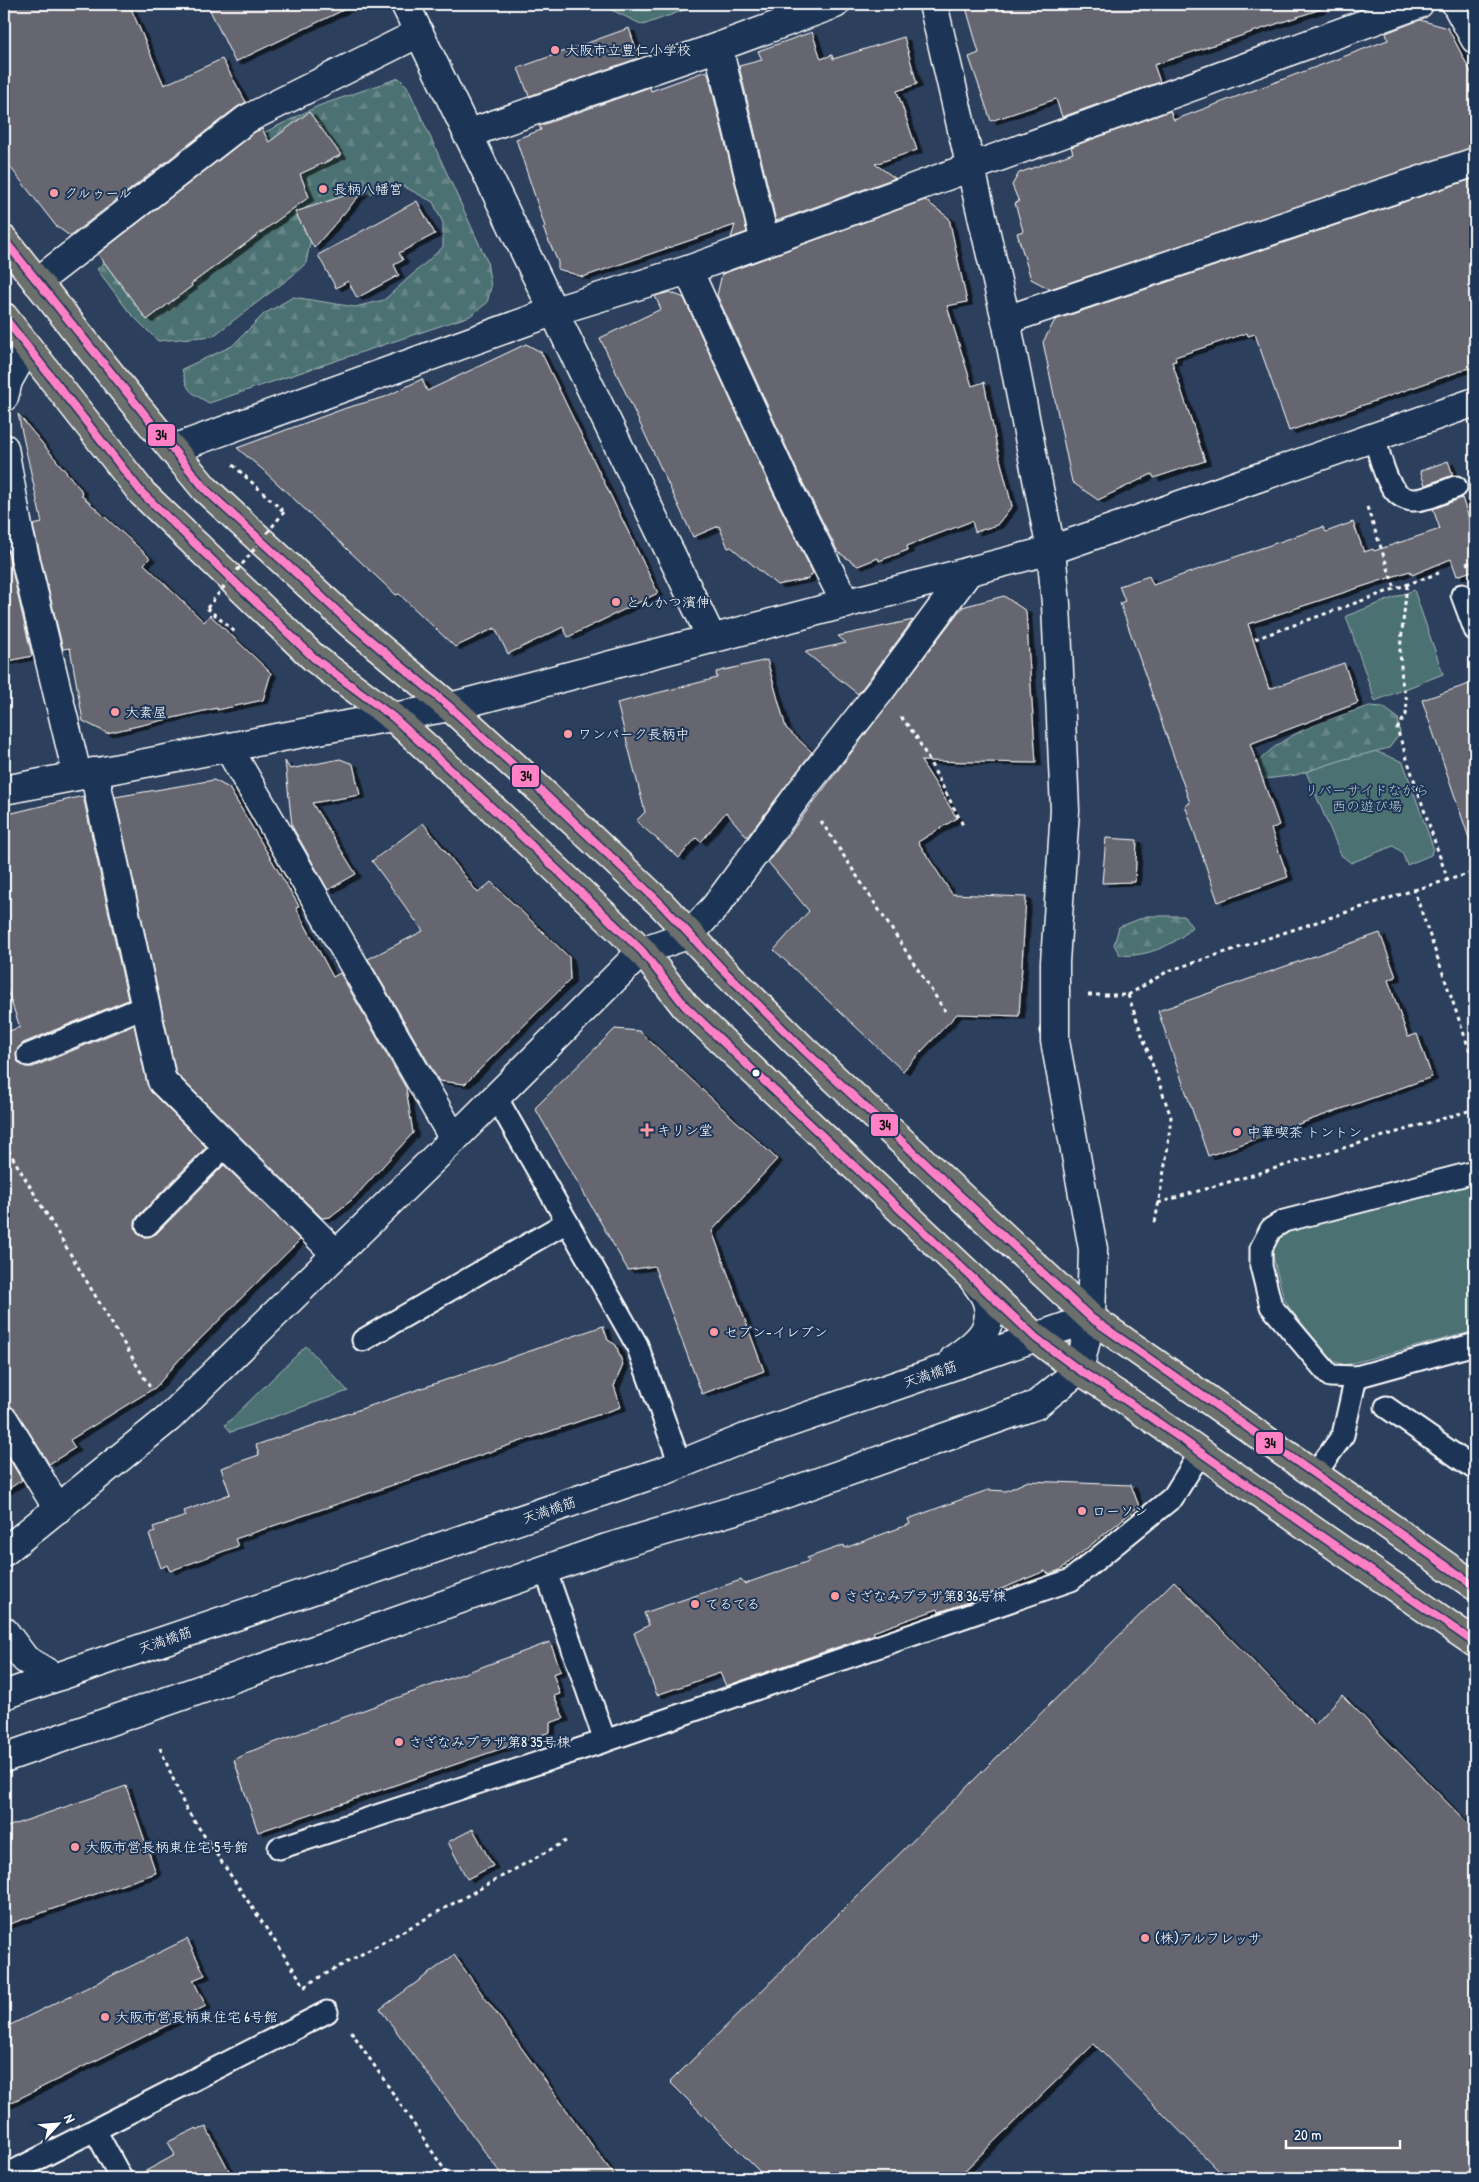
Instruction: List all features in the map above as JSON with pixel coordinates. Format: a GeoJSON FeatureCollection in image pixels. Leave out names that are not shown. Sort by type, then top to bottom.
{"type":"FeatureCollection","features":[{"type":"Feature","properties":{"kind":"main road"},"geometry":{"type":"LineString","coordinates":[[4,240],[205,489],[352,624],[450,707],[521,772],[690,934],[722,969],[803,1049],[1091,1318],[1475,1586]]}},
{"type":"Feature","properties":{"kind":"main road"},"geometry":{"type":"LineString","coordinates":[[4,317],[142,493],[314,658],[393,717],[496,812],[642,951],[685,1006],[1036,1338],[1079,1370],[1202,1452],[1475,1644]]}},
{"type":"Feature","properties":{"kind":"street"},"geometry":{"type":"LineString","coordinates":[[405,4],[712,639]]}},
{"type":"Feature","properties":{"kind":"street"},"geometry":{"type":"LineString","coordinates":[[467,134],[718,47],[835,4]]}},
{"type":"Feature","properties":{"kind":"street"},"geometry":{"type":"LineString","coordinates":[[4,1758],[545,1569],[607,1548],[762,1502],[1036,1406],[1079,1370],[1091,1318],[1093,1248],[1055,1041],[1055,962],[1065,810],[1056,604],[1051,550],[1006,320],[933,4]]}},
{"type":"Feature","properties":{"kind":"street"},"geometry":{"type":"LineString","coordinates":[[172,449],[555,312],[688,270],[1418,4]]}},
{"type":"Feature","properties":{"kind":"street"},"geometry":{"type":"LineString","coordinates":[[1456,4],[1475,39]]}},
{"type":"Feature","properties":{"kind":"street"},"geometry":{"type":"LineString","coordinates":[[37,282],[247,119],[420,33]]}},
{"type":"Feature","properties":{"kind":"street"},"geometry":{"type":"LineString","coordinates":[[718,47],[765,242]]}},
{"type":"Feature","properties":{"kind":"street"},"geometry":{"type":"LineString","coordinates":[[1006,320],[1475,162]]}},
{"type":"Feature","properties":{"kind":"street"},"geometry":{"type":"LineString","coordinates":[[688,270],[786,484],[846,604]]}},
{"type":"Feature","properties":{"kind":"street"},"geometry":{"type":"LineString","coordinates":[[4,397],[8,382],[27,347]]}},
{"type":"Feature","properties":{"kind":"street"},"geometry":{"type":"LineString","coordinates":[[4,790],[86,773],[450,707],[1051,550],[1475,402]]}},
{"type":"Feature","properties":{"kind":"street"},"geometry":{"type":"LineString","coordinates":[[4,448],[19,534],[86,773],[146,1006],[162,1081],[336,1254]]}},
{"type":"Feature","properties":{"kind":"street"},"geometry":{"type":"LineString","coordinates":[[4,1552],[168,1418],[454,1139],[642,951],[690,934],[715,907],[969,571]]}},
{"type":"Feature","properties":{"kind":"street"},"geometry":{"type":"LineString","coordinates":[[228,747],[454,1139]]}},
{"type":"Feature","properties":{"kind":"street"},"geometry":{"type":"LineString","coordinates":[[934,1373],[970,1348],[984,1334],[989,1318],[986,1299],[969,1273]]}},
{"type":"Feature","properties":{"kind":"street","name":"天満橋筋"},"geometry":{"type":"LineString","coordinates":[[4,1695],[680,1464],[745,1438],[1091,1318]]}},
{"type":"Feature","properties":{"kind":"street"},"geometry":{"type":"LineString","coordinates":[[4,1420],[58,1509]]}},
{"type":"Feature","properties":{"kind":"street"},"geometry":{"type":"LineString","coordinates":[[4,1631],[25,1659],[54,1677]]}},
{"type":"Feature","properties":{"kind":"lane"},"geometry":{"type":"LineString","coordinates":[[1374,438],[1390,485],[1397,494],[1412,500],[1422,499],[1456,487]]}},
{"type":"Feature","properties":{"kind":"lane"},"geometry":{"type":"LineString","coordinates":[[1462,595],[1475,630]]}},
{"type":"Feature","properties":{"kind":"lane"},"geometry":{"type":"LineString","coordinates":[[28,1055],[146,1006]]}},
{"type":"Feature","properties":{"kind":"lane"},"geometry":{"type":"LineString","coordinates":[[496,1097],[637,1345],[680,1464]]}},
{"type":"Feature","properties":{"kind":"lane"},"geometry":{"type":"LineString","coordinates":[[147,1225],[226,1145]]}},
{"type":"Feature","properties":{"kind":"lane"},"geometry":{"type":"LineString","coordinates":[[1475,1172],[1284,1221],[1271,1229],[1261,1248],[1261,1266],[1271,1306],[1330,1376],[1356,1377],[1475,1344]]}},
{"type":"Feature","properties":{"kind":"lane"},"geometry":{"type":"LineString","coordinates":[[362,1340],[567,1222]]}},
{"type":"Feature","properties":{"kind":"lane"},"geometry":{"type":"LineString","coordinates":[[1315,1474],[1344,1435],[1356,1377]]}},
{"type":"Feature","properties":{"kind":"lane"},"geometry":{"type":"LineString","coordinates":[[1386,1407],[1473,1462]]}},
{"type":"Feature","properties":{"kind":"lane"},"geometry":{"type":"LineString","coordinates":[[278,1848],[605,1741],[1071,1580],[1173,1497],[1202,1452]]}},
{"type":"Feature","properties":{"kind":"lane"},"geometry":{"type":"LineString","coordinates":[[545,1569],[605,1741]]}},
{"type":"Feature","properties":{"kind":"lane"},"geometry":{"type":"LineString","coordinates":[[4,2176],[327,2012]]}},
{"type":"Feature","properties":{"kind":"lane"},"geometry":{"type":"LineString","coordinates":[[95,2130],[121,2178]]}},
{"type":"Feature","properties":{"kind":"path"},"geometry":{"type":"LineString","coordinates":[[206,608],[284,512],[233,465]]}},
{"type":"Feature","properties":{"kind":"path"},"geometry":{"type":"LineString","coordinates":[[1365,501],[1396,589]]}},
{"type":"Feature","properties":{"kind":"path"},"geometry":{"type":"LineString","coordinates":[[1458,567],[1475,561]]}},
{"type":"Feature","properties":{"kind":"path"},"geometry":{"type":"LineString","coordinates":[[1255,639],[1441,573]]}},
{"type":"Feature","properties":{"kind":"path"},"geometry":{"type":"LineString","coordinates":[[1407,585],[1400,650],[1402,682],[1407,700],[1406,715],[1397,729],[1448,881]]}},
{"type":"Feature","properties":{"kind":"path"},"geometry":{"type":"LineString","coordinates":[[880,691],[916,736],[964,827]]}},
{"type":"Feature","properties":{"kind":"path"},"geometry":{"type":"LineString","coordinates":[[801,791],[945,1011]]}},
{"type":"Feature","properties":{"kind":"path"},"geometry":{"type":"LineString","coordinates":[[1055,994],[1128,995],[1168,971],[1414,890],[1475,872]]}},
{"type":"Feature","properties":{"kind":"path"},"geometry":{"type":"LineString","coordinates":[[1414,890],[1475,1066]]}},
{"type":"Feature","properties":{"kind":"path"},"geometry":{"type":"LineString","coordinates":[[1128,995],[1171,1117],[1155,1224]]}},
{"type":"Feature","properties":{"kind":"path"},"geometry":{"type":"LineString","coordinates":[[1158,1203],[1475,1109]]}},
{"type":"Feature","properties":{"kind":"path"},"geometry":{"type":"LineString","coordinates":[[4,1143],[168,1418]]}},
{"type":"Feature","properties":{"kind":"path"},"geometry":{"type":"LineString","coordinates":[[160,1748],[185,1807],[304,1986],[327,2012],[344,2020],[450,2178]]}},
{"type":"Feature","properties":{"kind":"path"},"geometry":{"type":"LineString","coordinates":[[304,1986],[566,1842]]}},
{"type":"Feature","properties":{"kind":"green space"},"geometry":{"type":"Polygon","coordinates":[[[599,4],[701,4],[643,25],[599,4]]]}},
{"type":"Feature","properties":{"kind":"green space","name":"長柄八幡宮"},"geometry":{"type":"Polygon","coordinates":[[[399,78],[407,86],[487,261],[491,287],[487,303],[470,316],[209,403],[197,396],[188,387],[182,369],[232,346],[264,314],[293,297],[355,307],[384,300],[443,247],[443,223],[433,202],[403,186],[362,195],[326,212],[312,233],[306,263],[292,276],[213,336],[158,341],[129,312],[97,269],[129,241],[209,163],[239,145],[318,106],[399,78]]]}},
{"type":"Feature","properties":{"kind":"green space"},"geometry":{"type":"Polygon","coordinates":[[[1414,590],[1443,674],[1375,701],[1346,616],[1414,590]]]}},
{"type":"Feature","properties":{"kind":"green space"},"geometry":{"type":"Polygon","coordinates":[[[1370,706],[1383,707],[1398,718],[1400,734],[1389,748],[1345,759],[1296,775],[1266,779],[1251,770],[1276,746],[1290,737],[1321,722],[1370,706]]]}},
{"type":"Feature","properties":{"kind":"green space","name":"リバーサイドながら 西の遊び場"},"geometry":{"type":"Polygon","coordinates":[[[1362,746],[1403,762],[1433,847],[1431,855],[1407,865],[1402,852],[1393,846],[1351,863],[1341,855],[1304,767],[1362,746]]]}},
{"type":"Feature","properties":{"kind":"green space"},"geometry":{"type":"Polygon","coordinates":[[[1147,916],[1184,916],[1192,927],[1169,945],[1159,949],[1139,954],[1120,955],[1114,945],[1119,927],[1147,916]]]}},
{"type":"Feature","properties":{"kind":"green space"},"geometry":{"type":"Polygon","coordinates":[[[1475,1182],[1475,1331],[1345,1365],[1333,1361],[1284,1299],[1273,1257],[1275,1242],[1283,1234],[1297,1228],[1475,1182]]]}},
{"type":"Feature","properties":{"kind":"green space"},"geometry":{"type":"Polygon","coordinates":[[[306,1346],[348,1391],[231,1432],[225,1425],[306,1346]]]}},
{"type":"Feature","properties":{"kind":"building"},"geometry":{"type":"Polygon","coordinates":[[[4,4],[129,4],[164,85],[222,59],[246,102],[70,236],[56,226],[4,159],[4,4]]]}},
{"type":"Feature","properties":{"kind":"building"},"geometry":{"type":"Polygon","coordinates":[[[207,4],[356,4],[235,62],[207,4]]]}},
{"type":"Feature","properties":{"kind":"building"},"geometry":{"type":"Polygon","coordinates":[[[965,4],[1320,4],[1321,9],[1154,65],[1160,82],[1062,117],[1056,99],[991,121],[969,57],[979,53],[965,4]]]}},
{"type":"Feature","properties":{"kind":"building"},"geometry":{"type":"Polygon","coordinates":[[[1420,20],[1448,28],[1475,80],[1475,147],[1050,289],[1031,279],[1017,233],[1023,231],[1015,203],[1019,202],[1012,185],[1019,173],[1073,153],[1071,147],[1170,111],[1174,120],[1388,40],[1386,33],[1420,20]]]}},
{"type":"Feature","properties":{"kind":"building"},"geometry":{"type":"Polygon","coordinates":[[[629,28],[639,58],[529,96],[518,68],[629,28]]]}},
{"type":"Feature","properties":{"kind":"building"},"geometry":{"type":"Polygon","coordinates":[[[812,32],[821,59],[832,55],[833,59],[904,37],[917,84],[897,91],[917,150],[875,164],[895,178],[776,221],[739,66],[762,60],[758,51],[812,32]]]}},
{"type":"Feature","properties":{"kind":"building"},"geometry":{"type":"Polygon","coordinates":[[[706,71],[747,232],[731,238],[735,225],[583,277],[558,269],[558,262],[543,228],[545,227],[516,139],[541,130],[539,126],[650,87],[651,91],[706,71]]]}},
{"type":"Feature","properties":{"kind":"building"},"geometry":{"type":"Polygon","coordinates":[[[309,112],[341,155],[300,174],[309,197],[191,284],[192,286],[147,320],[98,254],[255,132],[262,129],[269,142],[309,112]]]}},
{"type":"Feature","properties":{"kind":"building"},"geometry":{"type":"Polygon","coordinates":[[[1475,178],[1475,366],[1289,431],[1255,334],[1248,336],[1247,333],[1175,357],[1176,361],[1172,362],[1205,461],[1154,478],[1152,474],[1098,500],[1072,482],[1043,342],[1055,320],[1475,178]]]}},
{"type":"Feature","properties":{"kind":"building"},"geometry":{"type":"Polygon","coordinates":[[[365,189],[314,248],[295,212],[365,189]]]}},
{"type":"Feature","properties":{"kind":"building"},"geometry":{"type":"Polygon","coordinates":[[[925,200],[949,218],[967,302],[947,306],[972,386],[984,382],[997,447],[1012,506],[997,525],[975,532],[972,521],[907,546],[908,550],[879,561],[878,558],[858,566],[838,552],[800,477],[717,295],[722,274],[925,200]]]}},
{"type":"Feature","properties":{"kind":"building"},"geometry":{"type":"Polygon","coordinates":[[[417,201],[435,234],[399,253],[403,260],[394,265],[399,275],[357,298],[348,281],[336,288],[318,255],[417,201]]]}},
{"type":"Feature","properties":{"kind":"building"},"geometry":{"type":"Polygon","coordinates":[[[670,292],[684,298],[772,491],[813,573],[808,579],[777,585],[731,547],[728,548],[719,526],[693,537],[600,338],[661,309],[655,296],[670,292]]]}},
{"type":"Feature","properties":{"kind":"building"},"geometry":{"type":"Polygon","coordinates":[[[526,344],[541,352],[658,593],[568,637],[563,627],[508,654],[495,628],[455,647],[237,448],[346,408],[385,397],[422,379],[427,391],[526,344]]]}},
{"type":"Feature","properties":{"kind":"building"},"geometry":{"type":"Polygon","coordinates":[[[18,414],[81,490],[82,496],[150,558],[144,564],[204,622],[210,615],[271,673],[263,700],[217,710],[217,708],[107,733],[83,721],[70,648],[63,649],[34,530],[33,525],[42,523],[18,414]]]}},
{"type":"Feature","properties":{"kind":"building"},"geometry":{"type":"Polygon","coordinates":[[[1448,461],[1453,475],[1425,485],[1420,471],[1448,461]]]}},
{"type":"Feature","properties":{"kind":"building"},"geometry":{"type":"Polygon","coordinates":[[[1462,498],[1475,535],[1475,570],[1457,576],[1451,559],[1412,575],[1410,571],[1248,624],[1269,689],[1344,663],[1358,703],[1250,744],[1279,825],[1271,829],[1288,877],[1218,902],[1185,805],[1190,803],[1120,603],[1125,601],[1119,586],[1149,576],[1153,585],[1323,527],[1326,532],[1353,522],[1364,552],[1373,549],[1374,551],[1440,529],[1433,509],[1462,498]]]}},
{"type":"Feature","properties":{"kind":"building"},"geometry":{"type":"Polygon","coordinates":[[[4,536],[32,656],[4,662],[4,536]]]}},
{"type":"Feature","properties":{"kind":"building"},"geometry":{"type":"Polygon","coordinates":[[[1004,596],[1026,611],[1036,763],[921,761],[957,818],[918,842],[952,894],[1026,897],[1019,1016],[957,1014],[903,1071],[774,950],[809,911],[768,862],[962,607],[1004,596]]]}},
{"type":"Feature","properties":{"kind":"building"},"geometry":{"type":"Polygon","coordinates":[[[913,620],[858,694],[805,652],[846,643],[838,636],[913,620]]]}},
{"type":"Feature","properties":{"kind":"building"},"geometry":{"type":"Polygon","coordinates":[[[767,660],[786,728],[812,752],[747,837],[726,812],[701,842],[696,838],[679,858],[636,821],[645,812],[617,703],[717,678],[716,672],[767,660]]]}},
{"type":"Feature","properties":{"kind":"building"},"geometry":{"type":"Polygon","coordinates":[[[1475,682],[1475,840],[1470,841],[1422,700],[1475,682]]]}},
{"type":"Feature","properties":{"kind":"building"},"geometry":{"type":"Polygon","coordinates":[[[340,759],[353,764],[360,795],[312,803],[356,874],[328,890],[292,826],[285,761],[290,769],[340,759]]]}},
{"type":"Feature","properties":{"kind":"building"},"geometry":{"type":"Polygon","coordinates":[[[214,780],[229,788],[299,906],[296,908],[333,977],[340,973],[406,1088],[413,1133],[353,1199],[330,1217],[322,1218],[176,1073],[115,797],[214,780]]]}},
{"type":"Feature","properties":{"kind":"building"},"geometry":{"type":"Polygon","coordinates":[[[83,796],[128,1000],[23,1043],[16,1053],[17,1060],[26,1067],[33,1067],[134,1025],[147,1084],[151,1092],[206,1147],[138,1216],[135,1222],[138,1234],[144,1237],[156,1234],[224,1165],[300,1240],[178,1361],[156,1387],[70,1440],[75,1448],[49,1464],[17,1412],[12,1407],[4,1404],[4,1033],[20,1027],[4,982],[4,815],[83,796]]]}},
{"type":"Feature","properties":{"kind":"building"},"geometry":{"type":"Polygon","coordinates":[[[423,823],[478,893],[491,882],[569,957],[570,980],[465,1084],[439,1081],[368,959],[423,931],[372,861],[423,823]]]}},
{"type":"Feature","properties":{"kind":"building"},"geometry":{"type":"Polygon","coordinates":[[[1106,838],[1137,840],[1135,882],[1102,883],[1106,838]]]}},
{"type":"Feature","properties":{"kind":"building"},"geometry":{"type":"Polygon","coordinates":[[[1380,933],[1396,977],[1388,980],[1408,1037],[1417,1034],[1432,1077],[1208,1156],[1158,1011],[1380,933]]]}},
{"type":"Feature","properties":{"kind":"building","name":"キリン堂"},"geometry":{"type":"Polygon","coordinates":[[[615,1029],[639,1031],[777,1159],[712,1231],[764,1371],[702,1394],[654,1266],[628,1270],[535,1108],[615,1029]]]}},
{"type":"Feature","properties":{"kind":"building"},"geometry":{"type":"Polygon","coordinates":[[[603,1326],[608,1340],[616,1345],[623,1365],[614,1386],[621,1407],[235,1539],[238,1546],[170,1571],[167,1565],[161,1568],[149,1534],[155,1532],[153,1527],[186,1516],[184,1511],[230,1494],[221,1468],[259,1455],[256,1445],[603,1326]]]}},
{"type":"Feature","properties":{"kind":"building"},"geometry":{"type":"Polygon","coordinates":[[[4,1450],[22,1480],[4,1492],[4,1450]]]}},
{"type":"Feature","properties":{"kind":"building","name":"さざなみプラザ第8 36号棟"},"geometry":{"type":"Polygon","coordinates":[[[1028,1481],[1131,1485],[1139,1506],[1060,1570],[1049,1574],[1045,1571],[977,1599],[939,1612],[938,1609],[873,1632],[875,1634],[726,1686],[720,1673],[657,1695],[634,1633],[649,1625],[644,1613],[741,1580],[744,1584],[809,1561],[807,1558],[844,1545],[845,1548],[910,1524],[908,1519],[957,1501],[988,1490],[1006,1491],[1028,1481]]]}},
{"type":"Feature","properties":{"kind":"building","name":"(株)アルフレッサ"},"geometry":{"type":"Polygon","coordinates":[[[1174,1581],[1315,1725],[1342,1695],[1475,1831],[1475,2178],[1226,2178],[1094,2044],[957,2178],[766,2178],[670,2082],[1174,1581]]]}},
{"type":"Feature","properties":{"kind":"building","name":"さざなみプラザ第8 35号棟"},"geometry":{"type":"Polygon","coordinates":[[[550,1642],[561,1671],[553,1674],[560,1694],[554,1696],[564,1718],[550,1723],[550,1732],[258,1832],[234,1760],[246,1753],[550,1642]]]}},
{"type":"Feature","properties":{"kind":"building","name":"大阪市営長柄東住宅 5号館"},"geometry":{"type":"Polygon","coordinates":[[[126,1786],[156,1873],[4,1926],[4,1828],[126,1786]]]}},
{"type":"Feature","properties":{"kind":"building"},"geometry":{"type":"Polygon","coordinates":[[[473,1829],[493,1866],[467,1879],[448,1842],[473,1829]]]}},
{"type":"Feature","properties":{"kind":"building","name":"大阪市営長柄東住宅 6号館"},"geometry":{"type":"Polygon","coordinates":[[[187,1939],[205,1975],[193,1980],[206,2006],[4,2106],[4,2028],[187,1939]]]}},
{"type":"Feature","properties":{"kind":"building"},"geometry":{"type":"Polygon","coordinates":[[[454,1955],[616,2178],[504,2178],[380,2009],[454,1955]]]}},
{"type":"Feature","properties":{"kind":"building"},"geometry":{"type":"Polygon","coordinates":[[[206,2127],[233,2178],[133,2178],[175,2155],[168,2142],[197,2128],[198,2130],[206,2127]]]}},
{"type":"Feature","properties":{"kind":"transit line","name":"34"},"geometry":{"type":"LineString","coordinates":[[4,240],[205,489],[351,624],[450,707],[521,772],[662,905],[722,969],[803,1049],[1091,1318],[1475,1586]]}},
{"type":"Feature","properties":{"kind":"transit line","name":"34"},"geometry":{"type":"LineString","coordinates":[[4,317],[142,493],[314,658],[393,717],[489,805],[642,951],[685,1006],[1036,1338],[1079,1370],[1127,1401],[1475,1643]]}},
{"type":"Feature","properties":{"kind":"place","name":"大阪市立豊仁小学校"},"geometry":{"type":"Point","coordinates":[555,50]}},
{"type":"Feature","properties":{"kind":"place","name":"長柄八幡宮"},"geometry":{"type":"Point","coordinates":[323,189]}},
{"type":"Feature","properties":{"kind":"place","name":"クルゥール"},"geometry":{"type":"Point","coordinates":[54,193]}},
{"type":"Feature","properties":{"kind":"place","name":"とんかつ濱伸"},"geometry":{"type":"Point","coordinates":[616,602]}},
{"type":"Feature","properties":{"kind":"place","name":"大素屋"},"geometry":{"type":"Point","coordinates":[115,712]}},
{"type":"Feature","properties":{"kind":"place","name":"ワンパーク長柄中"},"geometry":{"type":"Point","coordinates":[568,734]}},
{"type":"Feature","properties":{"kind":"place","name":"キリン堂"},"geometry":{"type":"Point","coordinates":[647,1130]}},
{"type":"Feature","properties":{"kind":"place","name":"中華喫茶 トントン"},"geometry":{"type":"Point","coordinates":[1237,1132]}},
{"type":"Feature","properties":{"kind":"place","name":"セブン-イレブン"},"geometry":{"type":"Point","coordinates":[714,1332]}},
{"type":"Feature","properties":{"kind":"place","name":"ローソン"},"geometry":{"type":"Point","coordinates":[1082,1511]}},
{"type":"Feature","properties":{"kind":"place","name":"さざなみプラザ第8 36号棟"},"geometry":{"type":"Point","coordinates":[835,1596]}},
{"type":"Feature","properties":{"kind":"place","name":"てるてる"},"geometry":{"type":"Point","coordinates":[695,1604]}},
{"type":"Feature","properties":{"kind":"place","name":"さざなみプラザ第8 35号棟"},"geometry":{"type":"Point","coordinates":[399,1742]}},
{"type":"Feature","properties":{"kind":"place","name":"大阪市営長柄東住宅 5号館"},"geometry":{"type":"Point","coordinates":[75,1847]}},
{"type":"Feature","properties":{"kind":"place","name":"(株)アルフレッサ"},"geometry":{"type":"Point","coordinates":[1145,1938]}},
{"type":"Feature","properties":{"kind":"place","name":"大阪市営長柄東住宅 6号館"},"geometry":{"type":"Point","coordinates":[105,2017]}}]}
